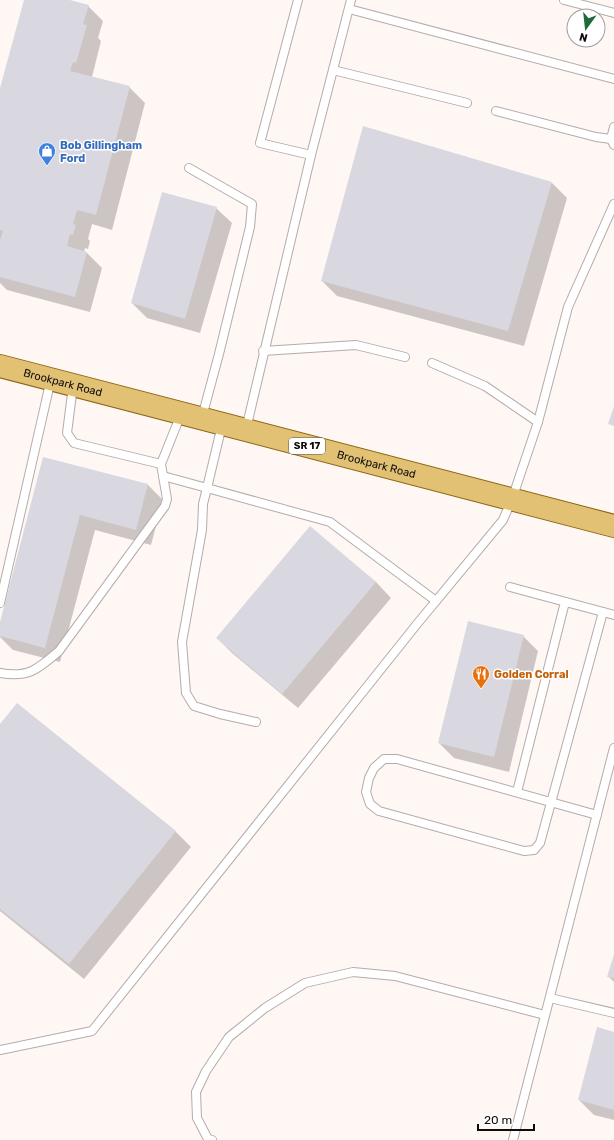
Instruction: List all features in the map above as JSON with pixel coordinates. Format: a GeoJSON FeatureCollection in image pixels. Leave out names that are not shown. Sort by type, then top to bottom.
{"type":"FeatureCollection","features":[{"type":"Feature","properties":{"kind":"main road","name":"Brookpark Road"},"geometry":{"type":"LineString","coordinates":[[0,366],[614,526]]}},
{"type":"Feature","properties":{"kind":"lane"},"geometry":{"type":"LineString","coordinates":[[298,0],[260,143],[311,155]]}},
{"type":"Feature","properties":{"kind":"lane"},"geometry":{"type":"LineString","coordinates":[[246,430],[263,352],[311,155],[351,0]]}},
{"type":"Feature","properties":{"kind":"lane"},"geometry":{"type":"LineString","coordinates":[[564,0],[614,13]]}},
{"type":"Feature","properties":{"kind":"lane"},"geometry":{"type":"LineString","coordinates":[[349,9],[614,79]]}},
{"type":"Feature","properties":{"kind":"lane"},"geometry":{"type":"LineString","coordinates":[[333,70],[466,103]]}},
{"type":"Feature","properties":{"kind":"lane"},"geometry":{"type":"LineString","coordinates":[[496,111],[612,142],[614,127]]}},
{"type":"Feature","properties":{"kind":"lane"},"geometry":{"type":"LineString","coordinates":[[0,673],[26,674],[38,668],[59,651],[165,506],[167,499],[161,464],[192,416],[219,354],[250,227],[252,204],[189,168]]}},
{"type":"Feature","properties":{"kind":"lane"},"geometry":{"type":"LineString","coordinates":[[0,1050],[92,1031],[436,601],[503,520],[512,499],[538,422],[568,307],[614,204]]}},
{"type":"Feature","properties":{"kind":"lane"},"geometry":{"type":"LineString","coordinates":[[263,352],[356,345],[405,357]]}},
{"type":"Feature","properties":{"kind":"lane"},"geometry":{"type":"LineString","coordinates":[[432,364],[485,386],[538,422]]}},
{"type":"Feature","properties":{"kind":"lane"},"geometry":{"type":"LineString","coordinates":[[0,603],[52,379]]}},
{"type":"Feature","properties":{"kind":"lane"},"geometry":{"type":"LineString","coordinates":[[73,385],[67,433],[74,443],[161,464]]}},
{"type":"Feature","properties":{"kind":"lane"},"geometry":{"type":"LineString","coordinates":[[222,424],[203,504],[202,530],[182,642],[186,693],[194,706],[220,714],[256,722]]}},
{"type":"Feature","properties":{"kind":"lane"},"geometry":{"type":"LineString","coordinates":[[163,476],[330,522],[436,601]]}},
{"type":"Feature","properties":{"kind":"lane"},"geometry":{"type":"LineString","coordinates":[[510,587],[614,615]]}},
{"type":"Feature","properties":{"kind":"lane"},"geometry":{"type":"LineString","coordinates":[[517,792],[565,602]]}},
{"type":"Feature","properties":{"kind":"lane"},"geometry":{"type":"LineString","coordinates":[[597,815],[552,802],[517,792],[397,759],[384,759],[374,768],[369,778],[366,792],[370,804],[379,811],[524,850],[534,850],[540,843],[552,802],[603,612]]}},
{"type":"Feature","properties":{"kind":"lane"},"geometry":{"type":"LineString","coordinates":[[513,1140],[614,748]]}},
{"type":"Feature","properties":{"kind":"lane"},"geometry":{"type":"LineString","coordinates":[[212,1140],[208,1139],[197,1118],[196,1092],[206,1071],[229,1037],[265,1008],[305,983],[353,972],[394,976],[545,1016]]}},
{"type":"Feature","properties":{"kind":"lane"},"geometry":{"type":"LineString","coordinates":[[550,998],[614,1013]]}},
{"type":"Feature","properties":{"kind":"building"},"geometry":{"type":"Polygon","coordinates":[[[24,0],[70,0],[89,5],[83,24],[87,25],[76,63],[73,62],[70,71],[130,86],[96,215],[77,210],[73,224],[76,225],[73,235],[70,234],[67,246],[87,252],[75,297],[0,277],[0,240],[3,231],[0,230],[0,88],[24,0]]]}},
{"type":"Feature","properties":{"kind":"building"},"geometry":{"type":"Polygon","coordinates":[[[363,126],[552,182],[508,331],[321,281],[363,126]]]}},
{"type":"Feature","properties":{"kind":"building"},"geometry":{"type":"Polygon","coordinates":[[[162,192],[217,207],[185,319],[131,303],[162,192]]]}},
{"type":"Feature","properties":{"kind":"building"},"geometry":{"type":"Polygon","coordinates":[[[614,406],[614,426],[608,424],[614,406]]]}},
{"type":"Feature","properties":{"kind":"building"},"geometry":{"type":"Polygon","coordinates":[[[43,457],[148,484],[136,530],[80,515],[45,648],[0,636],[0,622],[43,457]]]}},
{"type":"Feature","properties":{"kind":"building"},"geometry":{"type":"Polygon","coordinates":[[[310,526],[376,582],[282,694],[216,638],[310,526]]]}},
{"type":"Feature","properties":{"kind":"building","name":"Golden Corral"},"geometry":{"type":"Polygon","coordinates":[[[468,621],[524,635],[494,757],[438,743],[468,621]]]}},
{"type":"Feature","properties":{"kind":"building"},"geometry":{"type":"Polygon","coordinates":[[[17,703],[176,831],[69,964],[0,909],[0,724],[17,703]]]}},
{"type":"Feature","properties":{"kind":"building"},"geometry":{"type":"Polygon","coordinates":[[[614,954],[614,978],[607,977],[614,954]]]}},
{"type":"Feature","properties":{"kind":"building"},"geometry":{"type":"Polygon","coordinates":[[[597,1027],[614,1032],[614,1110],[578,1100],[597,1027]]]}},
{"type":"Feature","properties":{"kind":"place","name":"Bob Gillingham Ford"},"geometry":{"type":"Point","coordinates":[47,166]}},
{"type":"Feature","properties":{"kind":"place","name":"Golden Corral"},"geometry":{"type":"Point","coordinates":[481,689]}}]}
